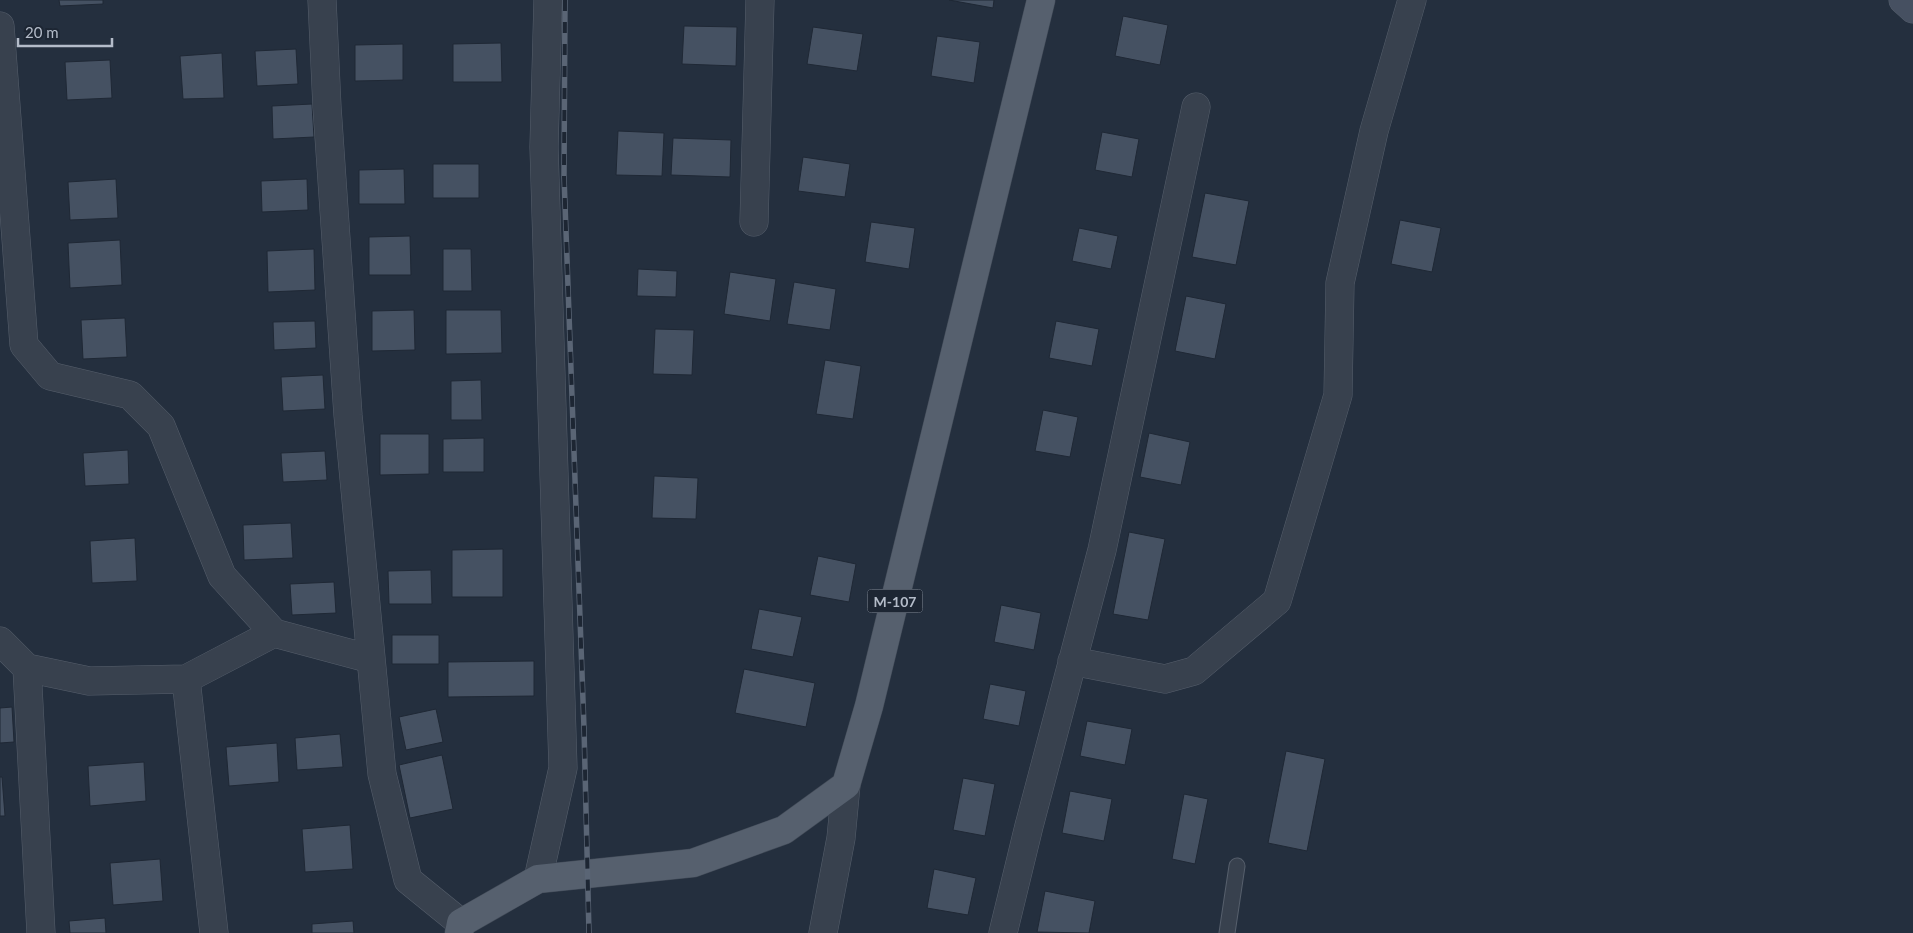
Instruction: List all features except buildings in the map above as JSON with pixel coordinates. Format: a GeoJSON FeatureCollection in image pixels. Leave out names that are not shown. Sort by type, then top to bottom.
{"type":"FeatureCollection","features":[{"type":"Feature","properties":{"kind":"main road","name":"М-107"},"geometry":{"type":"LineString","coordinates":[[846,785],[869,706],[1041,0]]}},
{"type":"Feature","properties":{"kind":"main road"},"geometry":{"type":"LineString","coordinates":[[460,928],[538,879],[693,863],[784,830],[846,785]]}},
{"type":"Feature","properties":{"kind":"street"},"geometry":{"type":"LineString","coordinates":[[322,0],[327,107],[347,405],[382,774],[408,880],[460,928]]}},
{"type":"Feature","properties":{"kind":"street"},"geometry":{"type":"LineString","coordinates":[[538,879],[563,768],[544,147],[548,0]]}},
{"type":"Feature","properties":{"kind":"street"},"geometry":{"type":"LineString","coordinates":[[754,222],[760,0]]}},
{"type":"Feature","properties":{"kind":"street"},"geometry":{"type":"LineString","coordinates":[[1072,661],[1165,679],[1194,671],[1277,601],[1338,395],[1340,283],[1374,131],[1412,0]]}},
{"type":"Feature","properties":{"kind":"street"},"geometry":{"type":"LineString","coordinates":[[1903,0],[1913,9]]}},
{"type":"Feature","properties":{"kind":"street"},"geometry":{"type":"LineString","coordinates":[[0,26],[24,345],[50,376],[130,395],[161,426],[222,576],[274,633],[371,659]]}},
{"type":"Feature","properties":{"kind":"street"},"geometry":{"type":"LineString","coordinates":[[1003,933],[1029,826],[1102,550],[1196,107]]}},
{"type":"Feature","properties":{"kind":"street"},"geometry":{"type":"LineString","coordinates":[[0,641],[27,668],[89,681],[186,679],[274,633]]}},
{"type":"Feature","properties":{"kind":"street"},"geometry":{"type":"LineString","coordinates":[[27,668],[41,933]]}},
{"type":"Feature","properties":{"kind":"street"},"geometry":{"type":"LineString","coordinates":[[186,679],[214,933]]}},
{"type":"Feature","properties":{"kind":"street"},"geometry":{"type":"LineString","coordinates":[[823,933],[841,838],[846,785]]}},
{"type":"Feature","properties":{"kind":"lane"},"geometry":{"type":"LineString","coordinates":[[1227,933],[1237,866]]}},
{"type":"Feature","properties":{"kind":"railway"},"geometry":{"type":"LineString","coordinates":[[565,0],[564,176],[584,728],[589,933]]}}]}
